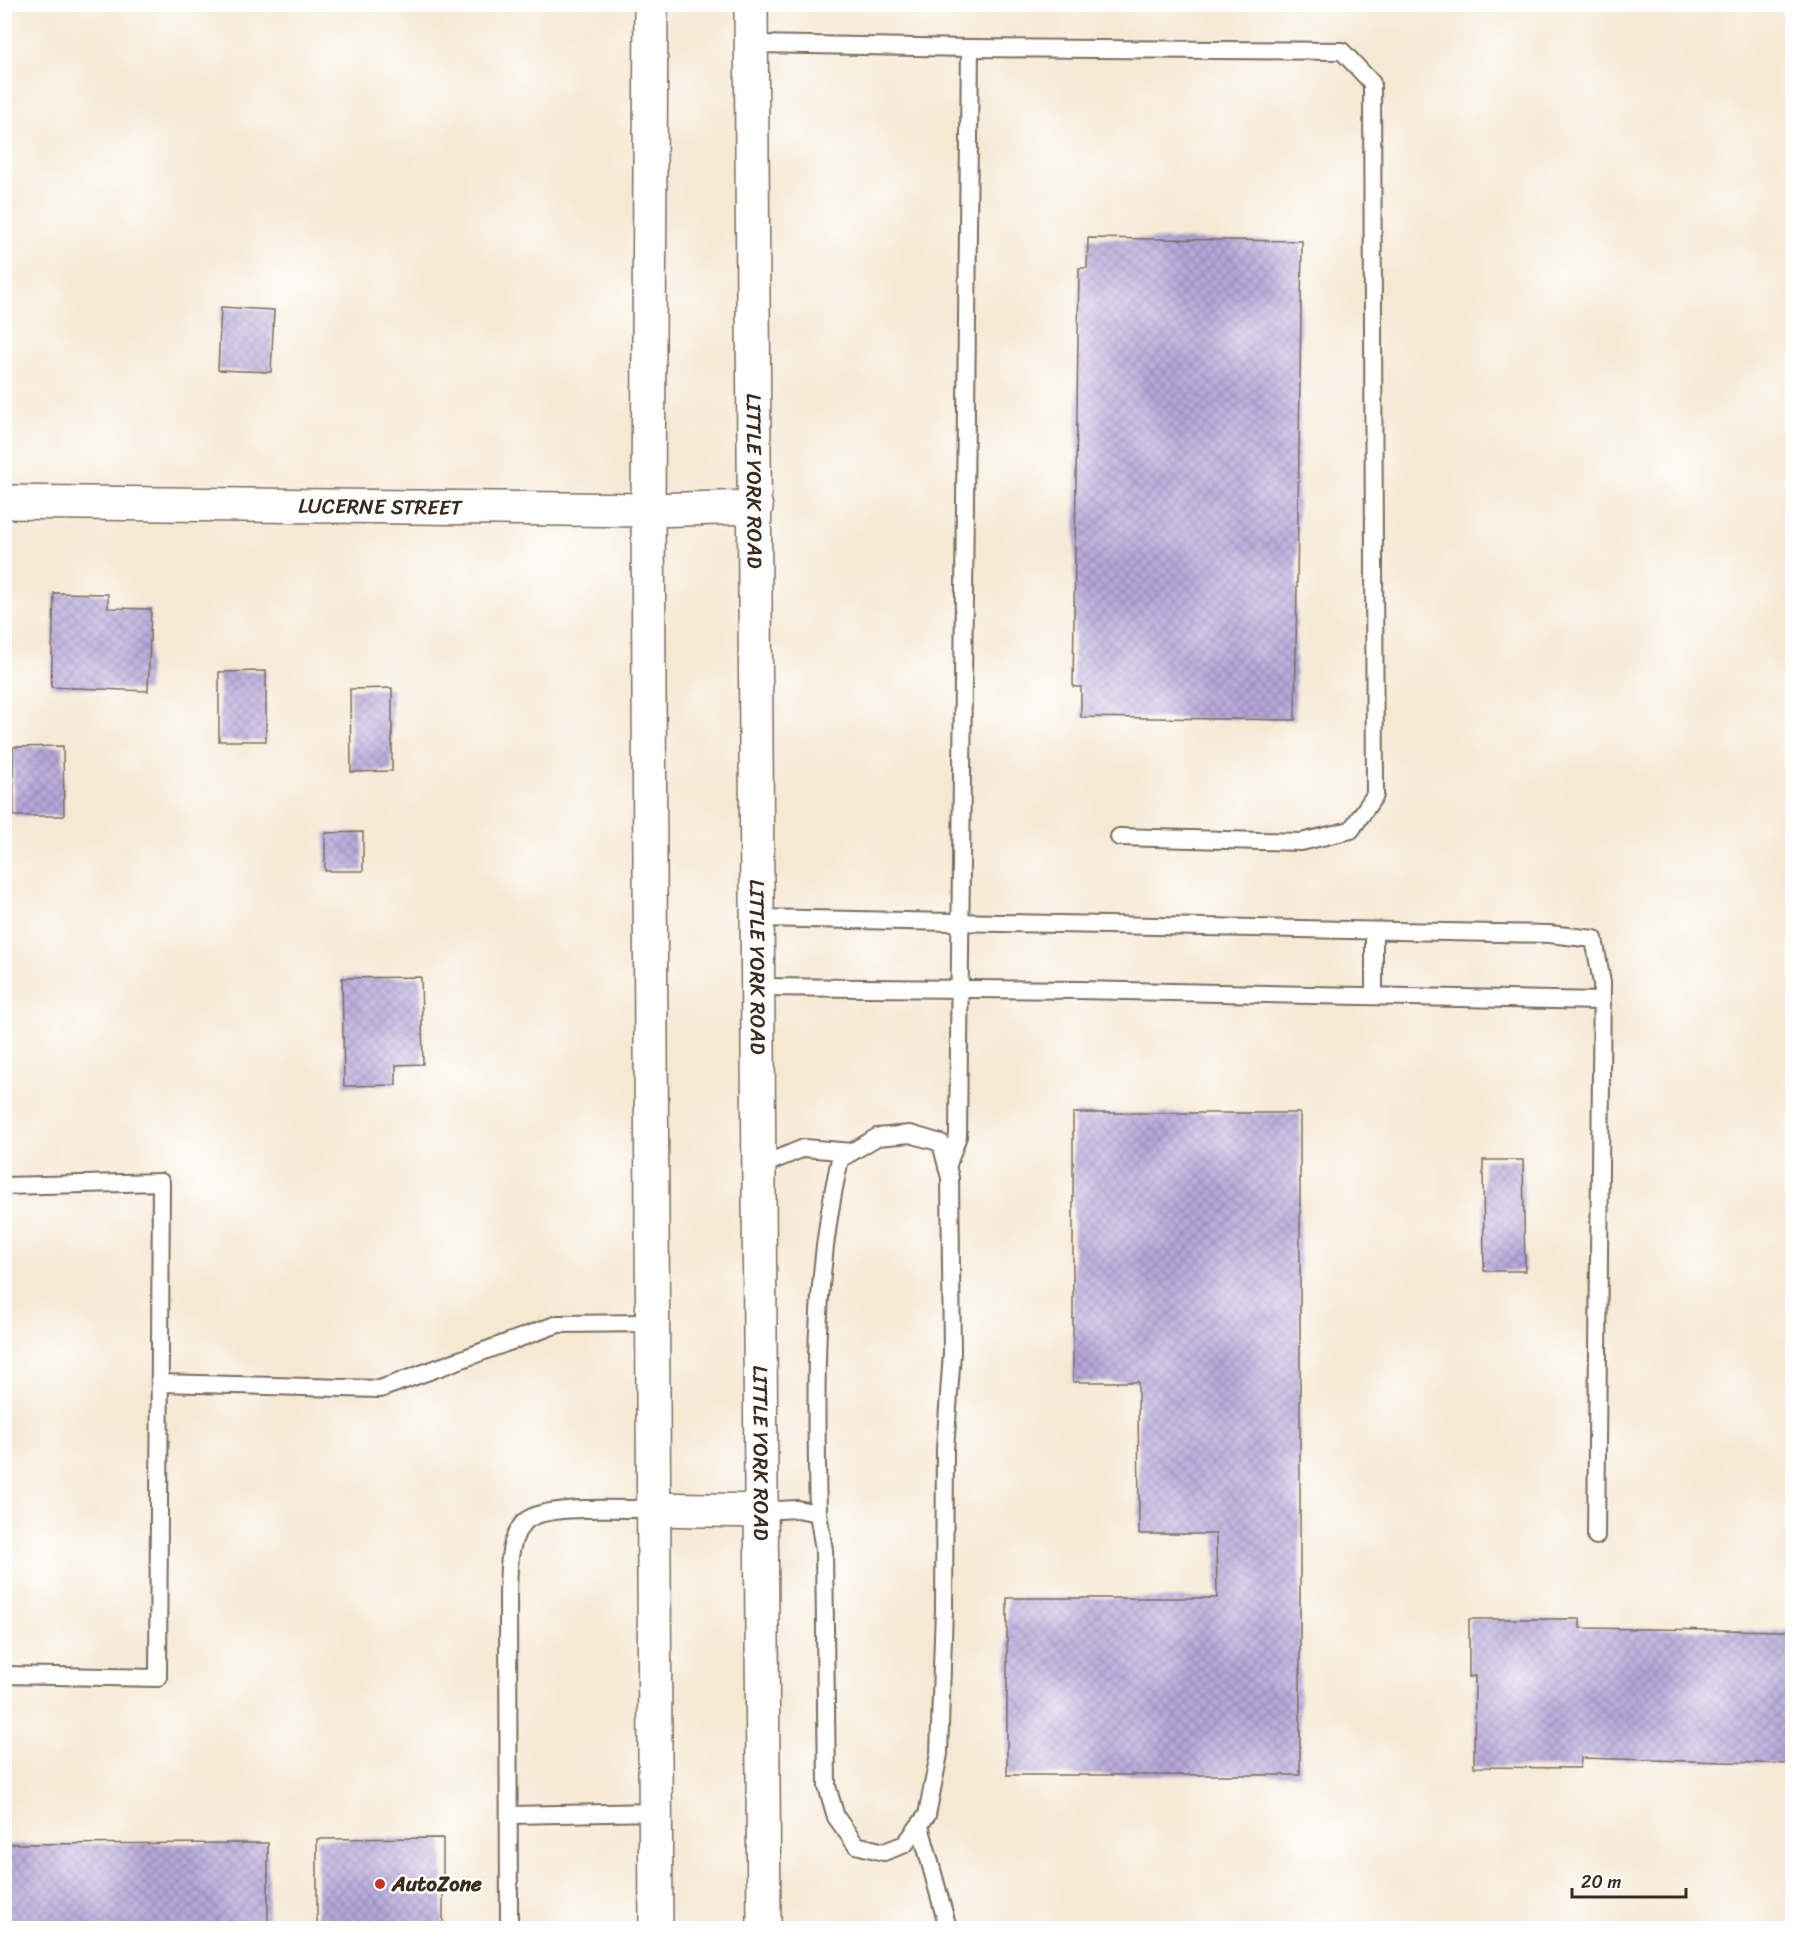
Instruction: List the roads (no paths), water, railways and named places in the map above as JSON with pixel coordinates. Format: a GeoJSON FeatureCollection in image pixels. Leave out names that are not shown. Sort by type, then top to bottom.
{"type":"FeatureCollection","features":[{"type":"Feature","properties":{"kind":"main road"},"geometry":{"type":"LineString","coordinates":[[651,4],[648,510],[656,1929]]}},
{"type":"Feature","properties":{"kind":"main road","name":"LITTLE YORK ROAD"},"geometry":{"type":"LineString","coordinates":[[751,4],[764,1929]]}},
{"type":"Feature","properties":{"kind":"main road","name":"LUCERNE STREET"},"geometry":{"type":"LineString","coordinates":[[4,502],[648,510],[756,507]]}},
{"type":"Feature","properties":{"kind":"main road"},"geometry":{"type":"LineString","coordinates":[[653,1509],[761,1511]]}},
{"type":"Feature","properties":{"kind":"lane"},"geometry":{"type":"LineString","coordinates":[[752,44],[1342,51],[1372,83],[1375,795],[1351,830],[1301,842],[1119,837]]}},
{"type":"Feature","properties":{"kind":"lane"},"geometry":{"type":"LineString","coordinates":[[947,1167],[958,1136],[970,48]]}},
{"type":"Feature","properties":{"kind":"lane"},"geometry":{"type":"LineString","coordinates":[[758,918],[960,924],[1550,934],[1594,939],[1602,983],[1596,1536]]}},
{"type":"Feature","properties":{"kind":"lane"},"geometry":{"type":"LineString","coordinates":[[1374,931],[1374,996]]}},
{"type":"Feature","properties":{"kind":"lane"},"geometry":{"type":"LineString","coordinates":[[759,987],[1602,1001]]}},
{"type":"Feature","properties":{"kind":"lane"},"geometry":{"type":"LineString","coordinates":[[910,1134],[941,1143],[947,1167],[953,1243],[952,1353],[945,1449],[944,1609],[939,1754],[927,1815],[905,1844],[884,1852],[855,1845],[836,1817],[827,1786],[825,1570],[818,1513],[817,1309],[829,1208],[840,1159],[877,1137],[910,1134]]}},
{"type":"Feature","properties":{"kind":"lane"},"geometry":{"type":"LineString","coordinates":[[760,1166],[804,1148],[852,1152]]}},
{"type":"Feature","properties":{"kind":"lane"},"geometry":{"type":"LineString","coordinates":[[4,1186],[160,1182],[158,1678],[4,1675]]}},
{"type":"Feature","properties":{"kind":"lane"},"geometry":{"type":"LineString","coordinates":[[160,1383],[380,1389],[558,1324],[652,1323]]}},
{"type":"Feature","properties":{"kind":"lane"},"geometry":{"type":"LineString","coordinates":[[509,1929],[511,1815],[508,1583],[511,1551],[517,1533],[526,1520],[543,1512],[653,1509]]}},
{"type":"Feature","properties":{"kind":"lane"},"geometry":{"type":"LineString","coordinates":[[761,1511],[798,1509],[818,1513]]}},
{"type":"Feature","properties":{"kind":"lane"},"geometry":{"type":"LineString","coordinates":[[511,1815],[655,1812]]}},
{"type":"Feature","properties":{"kind":"lane"},"geometry":{"type":"LineString","coordinates":[[920,1826],[948,1929]]}},
{"type":"Feature","properties":{"kind":"place","name":"AutoZone"},"geometry":{"type":"Point","coordinates":[380,1884]}}]}
